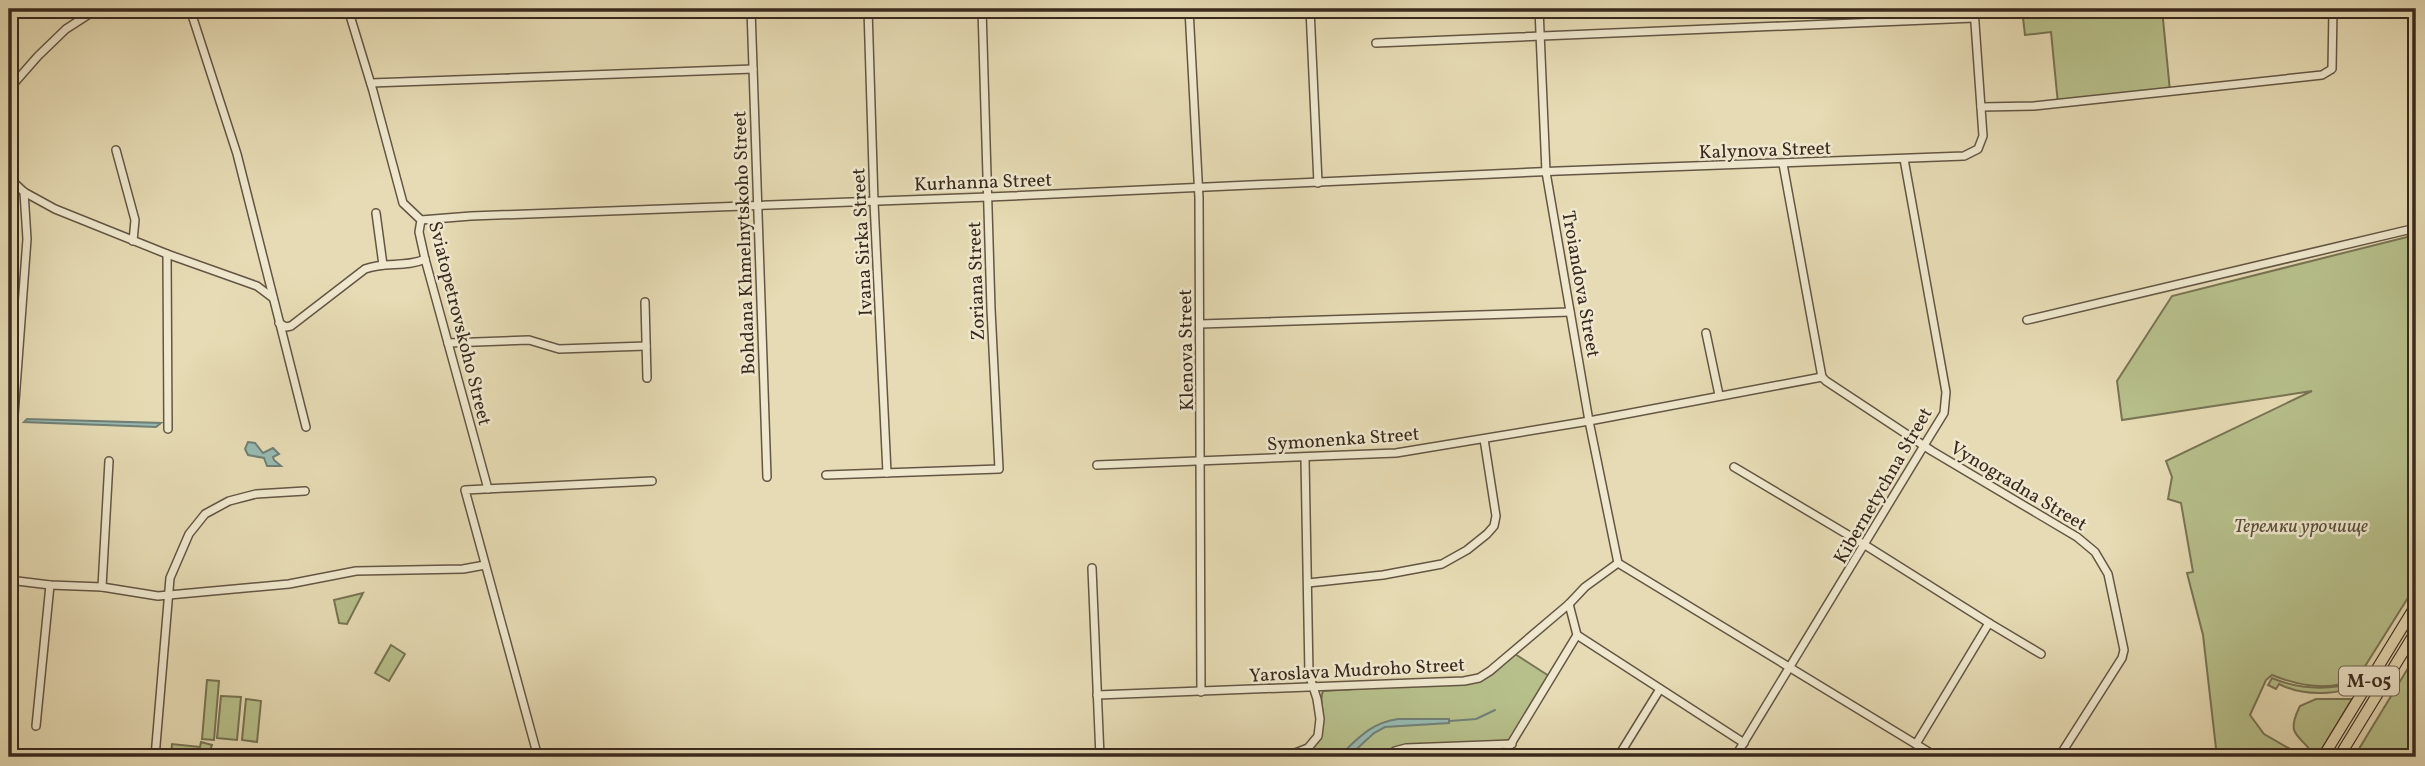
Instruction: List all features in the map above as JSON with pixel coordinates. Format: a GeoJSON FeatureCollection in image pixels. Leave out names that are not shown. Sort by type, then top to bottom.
{"type":"FeatureCollection","features":[{"type":"Feature","properties":{"kind":"highway","name":"М-05"},"geometry":{"type":"LineString","coordinates":[[2323,757],[2416,605]]}},
{"type":"Feature","properties":{"kind":"highway","name":"М-05"},"geometry":{"type":"LineString","coordinates":[[2339,757],[2416,631]]}},
{"type":"Feature","properties":{"kind":"street"},"geometry":{"type":"LineString","coordinates":[[9,89],[66,29],[86,13],[97,9]]}},
{"type":"Feature","properties":{"kind":"street"},"geometry":{"type":"LineString","coordinates":[[190,9],[237,154],[306,427]]}},
{"type":"Feature","properties":{"kind":"street","name":"Sviatopetrovskoho Street"},"geometry":{"type":"LineString","coordinates":[[348,9],[403,203],[421,220],[419,232],[425,259],[488,489]]}},
{"type":"Feature","properties":{"kind":"street","name":"Bohdana Khmelnytskoho Street"},"geometry":{"type":"LineString","coordinates":[[751,9],[767,477]]}},
{"type":"Feature","properties":{"kind":"street","name":"Ivana Sirka Street"},"geometry":{"type":"LineString","coordinates":[[868,9],[887,473]]}},
{"type":"Feature","properties":{"kind":"street","name":"Zoriana Street"},"geometry":{"type":"LineString","coordinates":[[887,473],[999,469],[982,9]]}},
{"type":"Feature","properties":{"kind":"street","name":"Klenova Street"},"geometry":{"type":"LineString","coordinates":[[1189,9],[1198,187],[1201,692]]}},
{"type":"Feature","properties":{"kind":"street"},"geometry":{"type":"LineString","coordinates":[[1310,9],[1318,183]]}},
{"type":"Feature","properties":{"kind":"street","name":"Troiandova Street"},"geometry":{"type":"LineString","coordinates":[[1539,9],[1546,172],[1589,421],[1618,563]]}},
{"type":"Feature","properties":{"kind":"street"},"geometry":{"type":"LineString","coordinates":[[1974,9],[1981,107],[2034,106],[2322,75],[2332,69],[2333,9]]}},
{"type":"Feature","properties":{"kind":"street"},"geometry":{"type":"LineString","coordinates":[[1376,43],[1974,18]]}},
{"type":"Feature","properties":{"kind":"street"},"geometry":{"type":"LineString","coordinates":[[371,83],[753,69]]}},
{"type":"Feature","properties":{"kind":"street","name":"Kalynova Street"},"geometry":{"type":"LineString","coordinates":[[1546,172],[1964,156],[1981,145],[1981,107]]}},
{"type":"Feature","properties":{"kind":"street"},"geometry":{"type":"LineString","coordinates":[[116,150],[135,220],[133,241]]}},
{"type":"Feature","properties":{"kind":"street","name":"Kibernetychna Street"},"geometry":{"type":"LineString","coordinates":[[1735,757],[1944,413],[1946,392],[1904,159]]}},
{"type":"Feature","properties":{"kind":"street"},"geometry":{"type":"LineString","coordinates":[[1589,421],[1822,377],[1783,164]]}},
{"type":"Feature","properties":{"kind":"street","name":"Kurhanna Street"},"geometry":{"type":"LineString","coordinates":[[421,220],[1546,172]]}},
{"type":"Feature","properties":{"kind":"street"},"geometry":{"type":"LineString","coordinates":[[9,178],[24,192],[55,209],[167,254],[257,286],[273,298]]}},
{"type":"Feature","properties":{"kind":"street"},"geometry":{"type":"LineString","coordinates":[[9,528],[13,415],[27,239],[24,192]]}},
{"type":"Feature","properties":{"kind":"street"},"geometry":{"type":"LineString","coordinates":[[376,213],[383,265]]}},
{"type":"Feature","properties":{"kind":"street"},"geometry":{"type":"LineString","coordinates":[[2027,320],[2416,228]]}},
{"type":"Feature","properties":{"kind":"street"},"geometry":{"type":"LineString","coordinates":[[167,254],[168,429]]}},
{"type":"Feature","properties":{"kind":"street"},"geometry":{"type":"LineString","coordinates":[[279,323],[286,327],[291,326],[365,269],[412,264],[425,259]]}},
{"type":"Feature","properties":{"kind":"street"},"geometry":{"type":"LineString","coordinates":[[645,302],[647,378]]}},
{"type":"Feature","properties":{"kind":"street"},"geometry":{"type":"LineString","coordinates":[[1200,324],[1570,312]]}},
{"type":"Feature","properties":{"kind":"street"},"geometry":{"type":"LineString","coordinates":[[1706,333],[1719,396]]}},
{"type":"Feature","properties":{"kind":"street"},"geometry":{"type":"LineString","coordinates":[[448,343],[529,340],[559,349],[646,345]]}},
{"type":"Feature","properties":{"kind":"street","name":"Vynogradna Street"},"geometry":{"type":"LineString","coordinates":[[1822,377],[1924,445],[2077,537],[2095,552],[2108,574],[2124,650],[2122,658],[2059,757]]}},
{"type":"Feature","properties":{"kind":"street","name":"Symonenka Street"},"geometry":{"type":"LineString","coordinates":[[1097,465],[1304,459],[1396,453],[1589,421]]}},
{"type":"Feature","properties":{"kind":"street"},"geometry":{"type":"LineString","coordinates":[[1308,583],[1427,569],[1452,560],[1488,534],[1494,526],[1496,516],[1484,439]]}},
{"type":"Feature","properties":{"kind":"street"},"geometry":{"type":"LineString","coordinates":[[1285,757],[1308,748],[1318,736],[1320,719],[1309,674],[1304,459]]}},
{"type":"Feature","properties":{"kind":"street"},"geometry":{"type":"LineString","coordinates":[[102,587],[109,461]]}},
{"type":"Feature","properties":{"kind":"street"},"geometry":{"type":"LineString","coordinates":[[1734,467],[2041,654]]}},
{"type":"Feature","properties":{"kind":"street"},"geometry":{"type":"LineString","coordinates":[[826,475],[887,473]]}},
{"type":"Feature","properties":{"kind":"street"},"geometry":{"type":"LineString","coordinates":[[538,757],[465,490],[652,481]]}},
{"type":"Feature","properties":{"kind":"street"},"geometry":{"type":"LineString","coordinates":[[155,757],[170,578],[189,534],[205,514],[229,501],[256,494],[304,491]]}},
{"type":"Feature","properties":{"kind":"street"},"geometry":{"type":"LineString","coordinates":[[1618,563],[1937,757]]}},
{"type":"Feature","properties":{"kind":"street","name":"Yaroslava Mudroho Street"},"geometry":{"type":"LineString","coordinates":[[1097,695],[1464,681],[1490,671],[1569,604],[1602,572],[1618,563]]}},
{"type":"Feature","properties":{"kind":"street"},"geometry":{"type":"LineString","coordinates":[[9,580],[102,587],[158,596],[289,584],[356,571],[463,569],[485,565]]}},
{"type":"Feature","properties":{"kind":"street"},"geometry":{"type":"LineString","coordinates":[[1092,568],[1100,757]]}},
{"type":"Feature","properties":{"kind":"street"},"geometry":{"type":"LineString","coordinates":[[36,726],[50,585]]}},
{"type":"Feature","properties":{"kind":"street"},"geometry":{"type":"LineString","coordinates":[[1569,604],[1577,635],[1744,743]]}},
{"type":"Feature","properties":{"kind":"street"},"geometry":{"type":"LineString","coordinates":[[1916,744],[1989,623]]}},
{"type":"Feature","properties":{"kind":"street"},"geometry":{"type":"LineString","coordinates":[[1503,757],[1577,635]]}},
{"type":"Feature","properties":{"kind":"street"},"geometry":{"type":"LineString","coordinates":[[1618,757],[1660,690]]}},
{"type":"Feature","properties":{"kind":"street"},"geometry":{"type":"LineString","coordinates":[[1387,757],[1406,748],[1512,744]]}},
{"type":"Feature","properties":{"kind":"green space"},"geometry":{"type":"Polygon","coordinates":[[[2022,9],[2162,9],[2170,91],[2058,104],[2051,32],[2025,35],[2022,9]]]}},
{"type":"Feature","properties":{"kind":"green space","name":"Теремки урочище"},"geometry":{"type":"Polygon","coordinates":[[[2411,236],[2408,367],[2416,368],[2416,585],[2357,679],[2325,686],[2303,685],[2272,675],[2266,680],[2250,715],[2264,734],[2297,753],[2298,757],[2217,757],[2203,635],[2187,573],[2193,572],[2181,503],[2168,499],[2172,477],[2166,461],[2312,391],[2122,420],[2117,381],[2172,296],[2411,236]]]}},
{"type":"Feature","properties":{"kind":"green space"},"geometry":{"type":"Polygon","coordinates":[[[363,593],[347,624],[339,623],[334,600],[363,593]]]}},
{"type":"Feature","properties":{"kind":"green space"},"geometry":{"type":"Polygon","coordinates":[[[391,645],[405,654],[389,681],[375,673],[391,645]]]}},
{"type":"Feature","properties":{"kind":"green space"},"geometry":{"type":"Polygon","coordinates":[[[1515,654],[1549,676],[1511,739],[1405,745],[1384,757],[1297,757],[1313,746],[1322,731],[1323,691],[1480,681],[1493,674],[1515,654]]]}},
{"type":"Feature","properties":{"kind":"green space"},"geometry":{"type":"Polygon","coordinates":[[[2416,655],[2416,757],[2354,757],[2416,655]]]}},
{"type":"Feature","properties":{"kind":"green space"},"geometry":{"type":"Polygon","coordinates":[[[2272,678],[2317,688],[2363,681],[2344,690],[2310,693],[2279,684],[2276,689],[2268,685],[2272,678]]]}},
{"type":"Feature","properties":{"kind":"green space"},"geometry":{"type":"Polygon","coordinates":[[[207,680],[219,681],[214,740],[202,739],[207,680]]]}},
{"type":"Feature","properties":{"kind":"green space"},"geometry":{"type":"Polygon","coordinates":[[[221,696],[241,697],[237,740],[217,738],[221,696]]]}},
{"type":"Feature","properties":{"kind":"green space"},"geometry":{"type":"Polygon","coordinates":[[[246,699],[261,701],[257,742],[242,740],[246,699]]]}},
{"type":"Feature","properties":{"kind":"green space"},"geometry":{"type":"Polygon","coordinates":[[[2316,699],[2352,699],[2315,757],[2296,734],[2294,724],[2300,706],[2316,699]]]}},
{"type":"Feature","properties":{"kind":"green space"},"geometry":{"type":"Polygon","coordinates":[[[201,742],[212,745],[208,757],[171,757],[172,744],[200,747],[201,742]]]}},
{"type":"Feature","properties":{"kind":"water"},"geometry":{"type":"Polygon","coordinates":[[[27,419],[161,423],[156,427],[24,422],[27,419]]]}},
{"type":"Feature","properties":{"kind":"water"},"geometry":{"type":"Polygon","coordinates":[[[248,442],[255,443],[263,453],[273,448],[279,454],[273,457],[274,460],[281,466],[267,466],[264,458],[248,455],[245,449],[248,442]]]}},
{"type":"Feature","properties":{"kind":"water"},"geometry":{"type":"Polygon","coordinates":[[[1398,719],[1449,719],[1449,723],[1385,727],[1374,733],[1348,757],[1338,757],[1372,728],[1398,719]]]}},
{"type":"Feature","properties":{"kind":"waterway"},"geometry":{"type":"LineString","coordinates":[[1450,721],[1476,719],[1495,710]]}}]}
